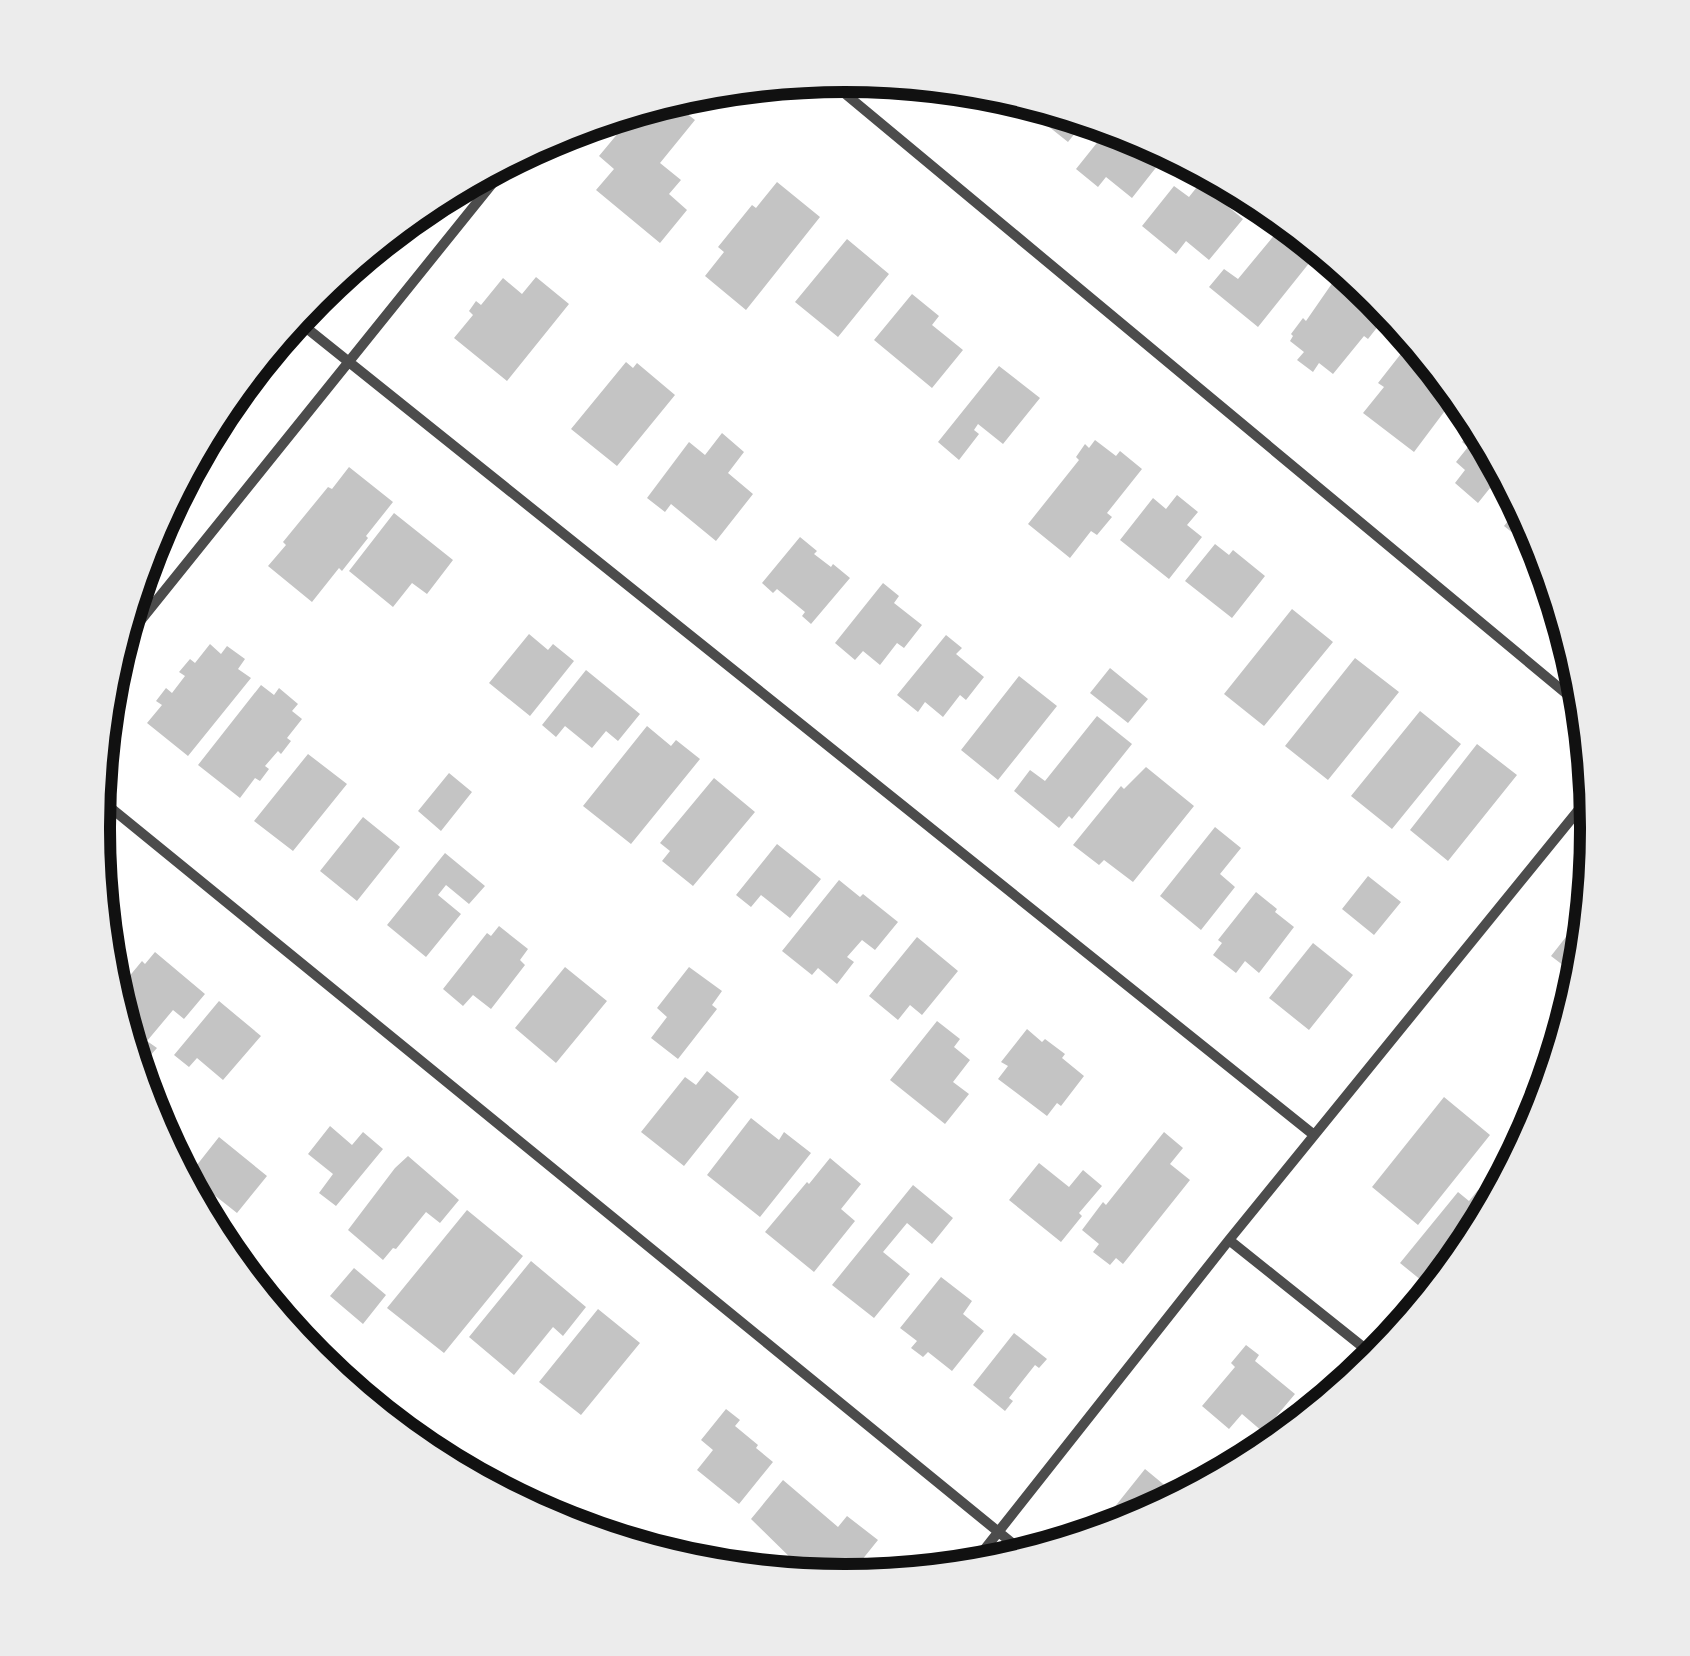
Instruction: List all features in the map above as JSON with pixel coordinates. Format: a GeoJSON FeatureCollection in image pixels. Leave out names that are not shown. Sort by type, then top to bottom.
{"type":"FeatureCollection","features":[{"type":"Feature","properties":{"kind":"street"},"geometry":{"type":"LineString","coordinates":[[843,92],[1568,695]]}},
{"type":"Feature","properties":{"kind":"street"},"geometry":{"type":"LineString","coordinates":[[140,621],[493,183]]}},
{"type":"Feature","properties":{"kind":"street"},"geometry":{"type":"LineString","coordinates":[[306,328],[1314,1135]]}},
{"type":"Feature","properties":{"kind":"street"},"geometry":{"type":"LineString","coordinates":[[110,808],[1012,1543]]}},
{"type":"Feature","properties":{"kind":"street"},"geometry":{"type":"LineString","coordinates":[[984,1550],[1228,1240],[1580,809]]}},
{"type":"Feature","properties":{"kind":"street"},"geometry":{"type":"LineString","coordinates":[[1228,1240],[1365,1348]]}},
{"type":"Feature","properties":{"kind":"building"},"geometry":{"type":"Polygon","coordinates":[[[684,111],[695,120],[660,163],[681,180],[669,194],[687,210],[660,243],[596,190],[614,169],[599,156],[622,128],[684,111]]]}},
{"type":"Feature","properties":{"kind":"building"},"geometry":{"type":"Polygon","coordinates":[[[1040,119],[1077,131],[1068,142],[1040,119]]]}},
{"type":"Feature","properties":{"kind":"building"},"geometry":{"type":"Polygon","coordinates":[[[1100,139],[1159,163],[1132,198],[1106,177],[1098,187],[1076,169],[1100,139]]]}},
{"type":"Feature","properties":{"kind":"building"},"geometry":{"type":"Polygon","coordinates":[[[777,182],[820,217],[746,310],[705,276],[724,252],[718,247],[752,205],[756,208],[777,182]]]}},
{"type":"Feature","properties":{"kind":"building"},"geometry":{"type":"Polygon","coordinates":[[[1199,184],[1223,197],[1220,200],[1243,219],[1209,260],[1186,241],[1176,254],[1142,226],[1174,186],[1189,197],[1199,184]]]}},
{"type":"Feature","properties":{"kind":"building"},"geometry":{"type":"Polygon","coordinates":[[[1277,232],[1312,260],[1258,327],[1209,287],[1224,269],[1238,279],[1277,232]]]}},
{"type":"Feature","properties":{"kind":"building"},"geometry":{"type":"Polygon","coordinates":[[[847,239],[889,274],[838,337],[795,302],[847,239]]]}},
{"type":"Feature","properties":{"kind":"building"},"geometry":{"type":"Polygon","coordinates":[[[536,277],[569,304],[507,381],[454,338],[473,315],[469,311],[476,301],[481,305],[503,278],[522,294],[536,277]]]}},
{"type":"Feature","properties":{"kind":"building"},"geometry":{"type":"Polygon","coordinates":[[[1333,282],[1380,324],[1368,339],[1364,336],[1333,374],[1319,363],[1313,372],[1297,360],[1304,352],[1290,341],[1291,334],[1303,318],[1306,321],[1333,282]]]}},
{"type":"Feature","properties":{"kind":"building"},"geometry":{"type":"Polygon","coordinates":[[[912,294],[939,316],[932,325],[963,350],[932,388],[874,340],[912,294]]]}},
{"type":"Feature","properties":{"kind":"building"},"geometry":{"type":"Polygon","coordinates":[[[1404,350],[1448,407],[1414,452],[1363,413],[1384,387],[1378,383],[1404,350]]]}},
{"type":"Feature","properties":{"kind":"building"},"geometry":{"type":"Polygon","coordinates":[[[626,362],[633,368],[637,363],[675,395],[617,466],[571,429],[626,362]]]}},
{"type":"Feature","properties":{"kind":"building"},"geometry":{"type":"Polygon","coordinates":[[[999,366],[1040,398],[1003,444],[978,424],[974,430],[979,434],[959,460],[938,442],[999,366]]]}},
{"type":"Feature","properties":{"kind":"building"},"geometry":{"type":"Polygon","coordinates":[[[722,433],[744,452],[728,473],[753,494],[716,541],[671,504],[665,512],[647,498],[689,442],[705,455],[722,433]]]}},
{"type":"Feature","properties":{"kind":"building"},"geometry":{"type":"Polygon","coordinates":[[[1467,436],[1499,496],[1490,488],[1478,503],[1455,483],[1465,470],[1456,462],[1468,447],[1462,442],[1467,436]]]}},
{"type":"Feature","properties":{"kind":"building"},"geometry":{"type":"Polygon","coordinates":[[[1095,440],[1116,456],[1120,451],[1142,469],[1107,513],[1112,517],[1097,535],[1091,531],[1070,558],[1028,524],[1079,460],[1076,457],[1085,444],[1089,448],[1095,440]]]}},
{"type":"Feature","properties":{"kind":"building"},"geometry":{"type":"Polygon","coordinates":[[[349,467],[393,502],[342,571],[339,568],[312,602],[268,566],[328,487],[332,489],[349,467]]]}},
{"type":"Feature","properties":{"kind":"building"},"geometry":{"type":"Polygon","coordinates":[[[1177,495],[1198,512],[1187,525],[1202,537],[1169,579],[1120,540],[1153,498],[1166,509],[1177,495]]]}},
{"type":"Feature","properties":{"kind":"building"},"geometry":{"type":"Polygon","coordinates":[[[394,513],[453,560],[427,594],[412,583],[393,607],[349,571],[394,513]]]}},
{"type":"Feature","properties":{"kind":"building"},"geometry":{"type":"Polygon","coordinates":[[[1511,517],[1522,540],[1504,526],[1511,517]]]}},
{"type":"Feature","properties":{"kind":"building"},"geometry":{"type":"Polygon","coordinates":[[[800,537],[817,551],[814,554],[850,578],[811,624],[802,616],[805,612],[777,589],[773,593],[762,583],[800,537]]]}},
{"type":"Feature","properties":{"kind":"building"},"geometry":{"type":"Polygon","coordinates":[[[1215,544],[1229,555],[1233,550],[1265,576],[1232,618],[1185,581],[1215,544]]]}},
{"type":"Feature","properties":{"kind":"building"},"geometry":{"type":"Polygon","coordinates":[[[883,583],[899,596],[894,603],[922,625],[904,648],[897,643],[880,665],[863,651],[855,660],[835,643],[883,583]]]}},
{"type":"Feature","properties":{"kind":"building"},"geometry":{"type":"Polygon","coordinates":[[[1292,609],[1333,642],[1264,726],[1224,694],[1292,609]]]}},
{"type":"Feature","properties":{"kind":"building"},"geometry":{"type":"Polygon","coordinates":[[[529,634],[548,650],[553,644],[574,661],[530,716],[489,683],[529,634]]]}},
{"type":"Feature","properties":{"kind":"building"},"geometry":{"type":"Polygon","coordinates":[[[946,635],[962,648],[956,654],[984,677],[966,700],[960,695],[943,717],[925,702],[918,712],[897,695],[946,635]]]}},
{"type":"Feature","properties":{"kind":"building"},"geometry":{"type":"Polygon","coordinates":[[[210,644],[221,654],[227,646],[245,659],[238,669],[251,678],[188,756],[147,723],[162,705],[156,701],[166,688],[172,693],[185,676],[179,672],[190,659],[195,663],[210,644]]]}},
{"type":"Feature","properties":{"kind":"building"},"geometry":{"type":"Polygon","coordinates":[[[1355,658],[1399,692],[1328,780],[1285,746],[1355,658]]]}},
{"type":"Feature","properties":{"kind":"building"},"geometry":{"type":"Polygon","coordinates":[[[1110,668],[1148,699],[1128,723],[1090,693],[1110,668]]]}},
{"type":"Feature","properties":{"kind":"building"},"geometry":{"type":"Polygon","coordinates":[[[586,670],[640,714],[618,741],[606,731],[592,748],[565,726],[556,737],[542,725],[586,670]]]}},
{"type":"Feature","properties":{"kind":"building"},"geometry":{"type":"Polygon","coordinates":[[[1019,676],[1057,706],[998,780],[961,750],[1019,676]]]}},
{"type":"Feature","properties":{"kind":"building"},"geometry":{"type":"Polygon","coordinates":[[[261,685],[274,695],[279,688],[298,704],[292,711],[302,719],[287,738],[291,741],[281,754],[278,751],[265,766],[269,769],[260,781],[255,778],[240,798],[198,765],[261,685]]]}},
{"type":"Feature","properties":{"kind":"building"},"geometry":{"type":"Polygon","coordinates":[[[1420,711],[1461,744],[1392,829],[1351,796],[1420,711]]]}},
{"type":"Feature","properties":{"kind":"building"},"geometry":{"type":"Polygon","coordinates":[[[1097,716],[1132,744],[1072,819],[1069,816],[1059,828],[1014,791],[1030,770],[1045,781],[1097,716]]]}},
{"type":"Feature","properties":{"kind":"building"},"geometry":{"type":"Polygon","coordinates":[[[647,726],[671,746],[676,740],[700,759],[631,844],[583,806],[647,726]]]}},
{"type":"Feature","properties":{"kind":"building"},"geometry":{"type":"Polygon","coordinates":[[[1477,744],[1517,775],[1448,861],[1410,830],[1477,744]]]}},
{"type":"Feature","properties":{"kind":"building"},"geometry":{"type":"Polygon","coordinates":[[[308,754],[347,784],[293,851],[254,821],[308,754]]]}},
{"type":"Feature","properties":{"kind":"building"},"geometry":{"type":"Polygon","coordinates":[[[1146,767],[1194,806],[1133,882],[1104,860],[1099,865],[1073,845],[1121,786],[1124,789],[1146,767]]]}},
{"type":"Feature","properties":{"kind":"building"},"geometry":{"type":"Polygon","coordinates":[[[449,773],[472,792],[441,831],[418,811],[449,773]]]}},
{"type":"Feature","properties":{"kind":"building"},"geometry":{"type":"Polygon","coordinates":[[[714,778],[755,812],[693,886],[662,861],[670,851],[660,843],[714,778]]]}},
{"type":"Feature","properties":{"kind":"building"},"geometry":{"type":"Polygon","coordinates":[[[363,817],[400,847],[357,901],[320,871],[363,817]]]}},
{"type":"Feature","properties":{"kind":"building"},"geometry":{"type":"Polygon","coordinates":[[[1215,827],[1241,848],[1220,874],[1235,887],[1201,930],[1160,896],[1215,827]]]}},
{"type":"Feature","properties":{"kind":"building"},"geometry":{"type":"Polygon","coordinates":[[[777,844],[821,879],[790,918],[761,895],[751,907],[736,895],[777,844]]]}},
{"type":"Feature","properties":{"kind":"building"},"geometry":{"type":"Polygon","coordinates":[[[445,853],[485,886],[469,904],[446,885],[438,895],[461,914],[426,957],[387,925],[445,853]]]}},
{"type":"Feature","properties":{"kind":"building"},"geometry":{"type":"Polygon","coordinates":[[[1368,876],[1401,902],[1374,935],[1342,909],[1368,876]]]}},
{"type":"Feature","properties":{"kind":"building"},"geometry":{"type":"Polygon","coordinates":[[[839,880],[898,922],[875,950],[862,940],[847,957],[854,962],[837,984],[818,968],[812,975],[782,951],[839,880]]]}},
{"type":"Feature","properties":{"kind":"building"},"geometry":{"type":"Polygon","coordinates":[[[1256,892],[1294,927],[1259,973],[1245,961],[1236,973],[1213,955],[1222,943],[1218,940],[1256,892]]]}},
{"type":"Feature","properties":{"kind":"building"},"geometry":{"type":"Polygon","coordinates":[[[499,926],[528,949],[520,960],[525,965],[491,1009],[473,995],[463,1006],[443,989],[487,933],[491,936],[499,926]]]}},
{"type":"Feature","properties":{"kind":"building"},"geometry":{"type":"Polygon","coordinates":[[[1573,928],[1567,968],[1551,956],[1573,928]]]}},
{"type":"Feature","properties":{"kind":"building"},"geometry":{"type":"Polygon","coordinates":[[[917,937],[958,971],[922,1015],[910,1005],[898,1020],[869,996],[917,937]]]}},
{"type":"Feature","properties":{"kind":"building"},"geometry":{"type":"Polygon","coordinates":[[[1313,943],[1353,975],[1309,1030],[1269,998],[1313,943]]]}},
{"type":"Feature","properties":{"kind":"building"},"geometry":{"type":"Polygon","coordinates":[[[155,952],[205,994],[184,1019],[173,1010],[147,1041],[157,1048],[148,1058],[149,1064],[126,980],[142,961],[145,964],[155,952]]]}},
{"type":"Feature","properties":{"kind":"building"},"geometry":{"type":"Polygon","coordinates":[[[565,967],[607,1001],[556,1063],[515,1028],[565,967]]]}},
{"type":"Feature","properties":{"kind":"building"},"geometry":{"type":"Polygon","coordinates":[[[689,967],[722,991],[712,1005],[717,1009],[678,1059],[651,1038],[667,1017],[657,1008],[689,967]]]}},
{"type":"Feature","properties":{"kind":"building"},"geometry":{"type":"Polygon","coordinates":[[[219,1001],[261,1036],[223,1080],[197,1058],[189,1067],[174,1055],[219,1001]]]}},
{"type":"Feature","properties":{"kind":"building"},"geometry":{"type":"Polygon","coordinates":[[[937,1021],[960,1039],[954,1047],[970,1060],[953,1082],[969,1094],[945,1124],[890,1080],[937,1021]]]}},
{"type":"Feature","properties":{"kind":"building"},"geometry":{"type":"Polygon","coordinates":[[[1027,1029],[1065,1054],[1062,1058],[1084,1076],[1061,1106],[1057,1103],[1047,1116],[998,1079],[1008,1066],[1001,1062],[1027,1029]]]}},
{"type":"Feature","properties":{"kind":"building"},"geometry":{"type":"Polygon","coordinates":[[[707,1071],[739,1097],[684,1166],[641,1132],[685,1077],[696,1085],[707,1071]]]}},
{"type":"Feature","properties":{"kind":"building"},"geometry":{"type":"Polygon","coordinates":[[[1444,1097],[1490,1135],[1418,1225],[1372,1187],[1444,1097]]]}},
{"type":"Feature","properties":{"kind":"building"},"geometry":{"type":"Polygon","coordinates":[[[751,1118],[779,1140],[784,1132],[811,1153],[760,1217],[707,1175],[751,1118]]]}},
{"type":"Feature","properties":{"kind":"building"},"geometry":{"type":"Polygon","coordinates":[[[330,1126],[352,1145],[363,1132],[383,1149],[336,1206],[319,1193],[333,1174],[308,1154],[330,1126]]]}},
{"type":"Feature","properties":{"kind":"building"},"geometry":{"type":"Polygon","coordinates":[[[1164,1132],[1183,1148],[1170,1164],[1190,1180],[1123,1264],[1116,1258],[1110,1265],[1093,1252],[1099,1244],[1082,1230],[1164,1132]]]}},
{"type":"Feature","properties":{"kind":"building"},"geometry":{"type":"Polygon","coordinates":[[[219,1137],[267,1176],[237,1213],[202,1186],[194,1169],[219,1137]]]}},
{"type":"Feature","properties":{"kind":"building"},"geometry":{"type":"Polygon","coordinates":[[[408,1156],[459,1200],[440,1223],[426,1212],[383,1260],[348,1230],[408,1156]]]}},
{"type":"Feature","properties":{"kind":"building"},"geometry":{"type":"Polygon","coordinates":[[[830,1158],[861,1184],[841,1209],[855,1221],[814,1272],[765,1232],[830,1158]]]}},
{"type":"Feature","properties":{"kind":"building"},"geometry":{"type":"Polygon","coordinates":[[[1039,1163],[1069,1187],[1083,1170],[1102,1186],[1061,1242],[1009,1200],[1039,1163]]]}},
{"type":"Feature","properties":{"kind":"building"},"geometry":{"type":"Polygon","coordinates":[[[913,1185],[953,1218],[932,1244],[907,1223],[883,1252],[910,1274],[874,1318],[832,1285],[913,1185]]]}},
{"type":"Feature","properties":{"kind":"building"},"geometry":{"type":"Polygon","coordinates":[[[1478,1190],[1483,1194],[1424,1282],[1400,1263],[1458,1192],[1469,1201],[1478,1190]]]}},
{"type":"Feature","properties":{"kind":"building"},"geometry":{"type":"Polygon","coordinates":[[[467,1210],[523,1256],[444,1353],[387,1308],[467,1210]]]}},
{"type":"Feature","properties":{"kind":"building"},"geometry":{"type":"Polygon","coordinates":[[[531,1261],[586,1307],[563,1336],[553,1327],[514,1375],[469,1337],[531,1261]]]}},
{"type":"Feature","properties":{"kind":"building"},"geometry":{"type":"Polygon","coordinates":[[[354,1268],[386,1295],[363,1324],[330,1296],[354,1268]]]}},
{"type":"Feature","properties":{"kind":"building"},"geometry":{"type":"Polygon","coordinates":[[[941,1277],[972,1301],[963,1314],[984,1331],[952,1371],[928,1352],[923,1357],[911,1348],[917,1341],[900,1328],[941,1277]]]}},
{"type":"Feature","properties":{"kind":"building"},"geometry":{"type":"Polygon","coordinates":[[[598,1309],[640,1343],[581,1415],[539,1382],[598,1309]]]}},
{"type":"Feature","properties":{"kind":"building"},"geometry":{"type":"Polygon","coordinates":[[[1014,1333],[1047,1359],[1039,1368],[1035,1365],[1009,1398],[1013,1401],[1005,1411],[973,1385],[1014,1333]]]}},
{"type":"Feature","properties":{"kind":"building"},"geometry":{"type":"Polygon","coordinates":[[[1246,1345],[1259,1355],[1255,1361],[1295,1394],[1263,1432],[1242,1414],[1229,1429],[1202,1406],[1235,1367],[1231,1363],[1246,1345]]]}},
{"type":"Feature","properties":{"kind":"building"},"geometry":{"type":"Polygon","coordinates":[[[726,1409],[740,1420],[735,1426],[773,1462],[739,1504],[697,1470],[713,1450],[701,1440],[726,1409]]]}},
{"type":"Feature","properties":{"kind":"building"},"geometry":{"type":"Polygon","coordinates":[[[1145,1469],[1169,1489],[1126,1508],[1113,1509],[1145,1469]]]}},
{"type":"Feature","properties":{"kind":"building"},"geometry":{"type":"Polygon","coordinates":[[[783,1480],[838,1527],[847,1516],[878,1540],[859,1563],[795,1562],[751,1519],[783,1480]]]}}]}
